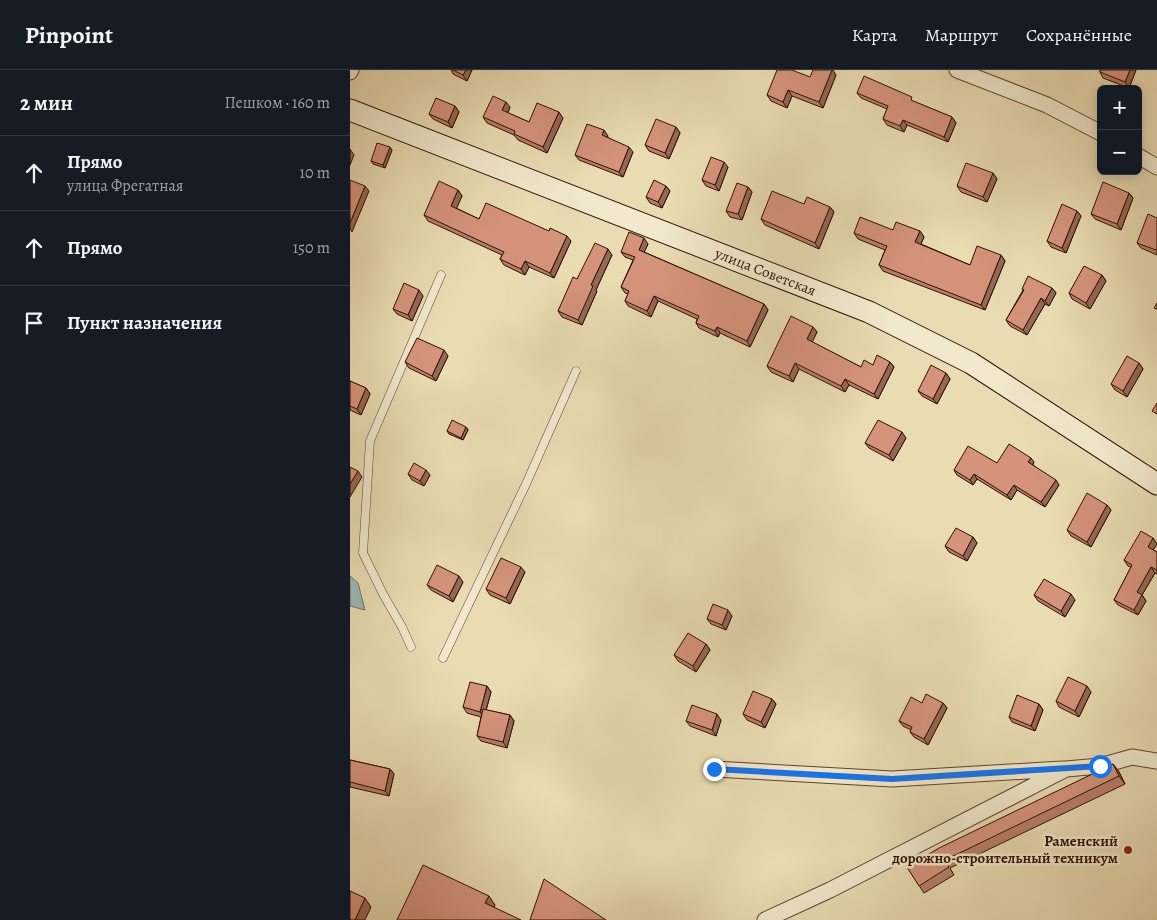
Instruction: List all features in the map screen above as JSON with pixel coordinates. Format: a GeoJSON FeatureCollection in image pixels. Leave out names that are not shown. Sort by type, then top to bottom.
{"type":"FeatureCollection","features":[{"type":"Feature","properties":{"kind":"street"},"geometry":{"type":"LineString","coordinates":[[957,70],[1047,104],[1097,131]]}},
{"type":"Feature","properties":{"kind":"street","name":"улица Советская"},"geometry":{"type":"LineString","coordinates":[[350,110],[869,312],[971,363],[1157,484]]}},
{"type":"Feature","properties":{"kind":"street"},"geometry":{"type":"LineString","coordinates":[[1142,158],[1157,167]]}},
{"type":"Feature","properties":{"kind":"street"},"geometry":{"type":"LineString","coordinates":[[714,769],[892,779],[1100,766],[1132,757],[1157,761]]}},
{"type":"Feature","properties":{"kind":"street"},"geometry":{"type":"LineString","coordinates":[[765,920],[830,890],[1066,769]]}},
{"type":"Feature","properties":{"kind":"lane"},"geometry":{"type":"LineString","coordinates":[[411,647],[363,553],[370,441],[441,275]]}},
{"type":"Feature","properties":{"kind":"lane"},"geometry":{"type":"LineString","coordinates":[[443,658],[526,484],[576,371]]}},
{"type":"Feature","properties":{"kind":"water"},"geometry":{"type":"Polygon","coordinates":[[[350,576],[358,583],[365,610],[350,606],[350,576]]]}},
{"type":"Feature","properties":{"kind":"building"},"geometry":{"type":"Polygon","coordinates":[[[453,70],[466,70],[463,75],[453,70]]]}},
{"type":"Feature","properties":{"kind":"building"},"geometry":{"type":"Polygon","coordinates":[[[777,70],[792,70],[810,77],[813,70],[832,70],[819,102],[788,90],[783,102],[767,95],[777,70]]]}},
{"type":"Feature","properties":{"kind":"building"},"geometry":{"type":"Polygon","coordinates":[[[1100,70],[1130,70],[1125,82],[1100,72],[1100,70]]]}},
{"type":"Feature","properties":{"kind":"building"},"geometry":{"type":"Polygon","coordinates":[[[864,76],[912,97],[911,100],[952,117],[944,137],[903,120],[900,126],[883,119],[888,106],[857,93],[864,76]]]}},
{"type":"Feature","properties":{"kind":"building"},"geometry":{"type":"Polygon","coordinates":[[[493,96],[506,102],[502,110],[529,122],[537,103],[559,112],[543,147],[514,134],[515,131],[483,117],[493,96]]]}},
{"type":"Feature","properties":{"kind":"building"},"geometry":{"type":"Polygon","coordinates":[[[436,98],[455,106],[448,122],[429,114],[436,98]]]}},
{"type":"Feature","properties":{"kind":"building"},"geometry":{"type":"Polygon","coordinates":[[[656,119],[676,127],[665,153],[645,145],[656,119]]]}},
{"type":"Feature","properties":{"kind":"building"},"geometry":{"type":"Polygon","coordinates":[[[587,124],[604,130],[602,135],[629,147],[619,172],[575,155],[587,124]]]}},
{"type":"Feature","properties":{"kind":"building"},"geometry":{"type":"Polygon","coordinates":[[[377,143],[390,147],[383,165],[371,161],[377,143]]]}},
{"type":"Feature","properties":{"kind":"building"},"geometry":{"type":"Polygon","coordinates":[[[711,157],[724,162],[715,185],[702,180],[711,157]]]}},
{"type":"Feature","properties":{"kind":"building"},"geometry":{"type":"Polygon","coordinates":[[[966,163],[993,173],[983,197],[957,186],[966,163]]]}},
{"type":"Feature","properties":{"kind":"building"},"geometry":{"type":"Polygon","coordinates":[[[350,180],[365,186],[350,223],[350,180]]]}},
{"type":"Feature","properties":{"kind":"building"},"geometry":{"type":"Polygon","coordinates":[[[654,180],[666,186],[658,202],[646,197],[654,180]]]}},
{"type":"Feature","properties":{"kind":"building"},"geometry":{"type":"Polygon","coordinates":[[[439,181],[458,190],[451,206],[479,219],[486,203],[549,231],[550,228],[567,236],[550,273],[525,261],[521,269],[500,259],[504,252],[424,215],[439,181]]]}},
{"type":"Feature","properties":{"kind":"building"},"geometry":{"type":"Polygon","coordinates":[[[1103,182],[1129,193],[1117,224],[1091,214],[1103,182]]]}},
{"type":"Feature","properties":{"kind":"building"},"geometry":{"type":"Polygon","coordinates":[[[737,183],[748,187],[738,214],[726,211],[737,183]]]}},
{"type":"Feature","properties":{"kind":"building"},"geometry":{"type":"Polygon","coordinates":[[[772,191],[804,204],[807,197],[830,207],[815,243],[761,219],[772,191]]]}},
{"type":"Feature","properties":{"kind":"building"},"geometry":{"type":"Polygon","coordinates":[[[1062,204],[1077,211],[1062,248],[1047,241],[1062,204]]]}},
{"type":"Feature","properties":{"kind":"building"},"geometry":{"type":"Polygon","coordinates":[[[1148,214],[1157,218],[1156,250],[1137,243],[1148,214]]]}},
{"type":"Feature","properties":{"kind":"building"},"geometry":{"type":"Polygon","coordinates":[[[860,217],[893,230],[896,222],[920,231],[915,242],[970,265],[977,246],[1001,255],[981,305],[879,265],[887,246],[854,233],[860,217]]]}},
{"type":"Feature","properties":{"kind":"building"},"geometry":{"type":"Polygon","coordinates":[[[629,232],[644,238],[639,250],[764,304],[747,341],[717,327],[715,331],[696,323],[699,316],[654,296],[647,311],[625,301],[629,291],[621,287],[635,257],[621,252],[629,232]]]}},
{"type":"Feature","properties":{"kind":"building"},"geometry":{"type":"Polygon","coordinates":[[[595,243],[608,249],[591,285],[593,286],[578,320],[558,311],[573,277],[577,279],[595,243]]]}},
{"type":"Feature","properties":{"kind":"building"},"geometry":{"type":"Polygon","coordinates":[[[1084,266],[1102,275],[1086,303],[1069,293],[1084,266]]]}},
{"type":"Feature","properties":{"kind":"building"},"geometry":{"type":"Polygon","coordinates":[[[1028,276],[1052,288],[1045,301],[1041,298],[1023,330],[1006,320],[1024,290],[1022,289],[1028,276]]]}},
{"type":"Feature","properties":{"kind":"building"},"geometry":{"type":"Polygon","coordinates":[[[404,283],[419,290],[408,315],[393,309],[404,283]]]}},
{"type":"Feature","properties":{"kind":"building"},"geometry":{"type":"Polygon","coordinates":[[[791,316],[813,327],[807,339],[861,367],[864,360],[873,365],[877,355],[890,362],[874,394],[845,379],[841,386],[795,363],[789,376],[767,366],[791,316]]]}},
{"type":"Feature","properties":{"kind":"building"},"geometry":{"type":"Polygon","coordinates":[[[417,338],[444,350],[432,376],[405,362],[417,338]]]}},
{"type":"Feature","properties":{"kind":"building"},"geometry":{"type":"Polygon","coordinates":[[[1127,356],[1139,363],[1123,391],[1111,384],[1127,356]]]}},
{"type":"Feature","properties":{"kind":"building"},"geometry":{"type":"Polygon","coordinates":[[[931,365],[946,373],[933,399],[918,391],[931,365]]]}},
{"type":"Feature","properties":{"kind":"building"},"geometry":{"type":"Polygon","coordinates":[[[350,381],[366,388],[357,409],[350,406],[350,381]]]}},
{"type":"Feature","properties":{"kind":"building"},"geometry":{"type":"Polygon","coordinates":[[[1157,403],[1157,414],[1152,411],[1157,403]]]}},
{"type":"Feature","properties":{"kind":"building"},"geometry":{"type":"Polygon","coordinates":[[[452,420],[466,427],[461,438],[447,431],[452,420]]]}},
{"type":"Feature","properties":{"kind":"building"},"geometry":{"type":"Polygon","coordinates":[[[878,420],[902,432],[889,455],[865,443],[878,420]]]}},
{"type":"Feature","properties":{"kind":"building"},"geometry":{"type":"Polygon","coordinates":[[[1009,444],[1031,458],[1028,462],[1056,480],[1041,502],[1014,485],[1007,495],[974,474],[970,480],[954,470],[968,446],[997,463],[1009,444]]]}},
{"type":"Feature","properties":{"kind":"building"},"geometry":{"type":"Polygon","coordinates":[[[414,463],[426,470],[420,481],[408,474],[414,463]]]}},
{"type":"Feature","properties":{"kind":"building"},"geometry":{"type":"Polygon","coordinates":[[[350,467],[358,471],[350,484],[350,467]]]}},
{"type":"Feature","properties":{"kind":"building"},"geometry":{"type":"Polygon","coordinates":[[[1087,493],[1107,505],[1087,542],[1067,530],[1087,493]]]}},
{"type":"Feature","properties":{"kind":"building"},"geometry":{"type":"Polygon","coordinates":[[[956,528],[973,537],[963,556],[945,546],[956,528]]]}},
{"type":"Feature","properties":{"kind":"building"},"geometry":{"type":"Polygon","coordinates":[[[1141,531],[1153,538],[1148,547],[1157,552],[1157,570],[1151,567],[1137,592],[1142,595],[1134,610],[1114,600],[1132,565],[1124,560],[1141,531]]]}},
{"type":"Feature","properties":{"kind":"building"},"geometry":{"type":"Polygon","coordinates":[[[501,558],[521,567],[506,598],[486,589],[501,558]]]}},
{"type":"Feature","properties":{"kind":"building"},"geometry":{"type":"Polygon","coordinates":[[[437,565],[459,576],[449,596],[427,585],[437,565]]]}},
{"type":"Feature","properties":{"kind":"building"},"geometry":{"type":"Polygon","coordinates":[[[1044,579],[1071,594],[1061,611],[1034,595],[1044,579]]]}},
{"type":"Feature","properties":{"kind":"building"},"geometry":{"type":"Polygon","coordinates":[[[713,604],[728,610],[722,625],[707,619],[713,604]]]}},
{"type":"Feature","properties":{"kind":"building"},"geometry":{"type":"Polygon","coordinates":[[[688,633],[706,644],[693,666],[674,655],[688,633]]]}},
{"type":"Feature","properties":{"kind":"building"},"geometry":{"type":"Polygon","coordinates":[[[1068,677],[1087,686],[1075,711],[1056,701],[1068,677]]]}},
{"type":"Feature","properties":{"kind":"building"},"geometry":{"type":"Polygon","coordinates":[[[470,682],[487,686],[480,712],[463,707],[470,682]]]}},
{"type":"Feature","properties":{"kind":"building"},"geometry":{"type":"Polygon","coordinates":[[[753,691],[772,699],[761,722],[743,714],[753,691]]]}},
{"type":"Feature","properties":{"kind":"building"},"geometry":{"type":"Polygon","coordinates":[[[926,694],[943,703],[924,739],[910,732],[912,727],[899,721],[911,697],[922,703],[926,694]]]}},
{"type":"Feature","properties":{"kind":"building"},"geometry":{"type":"Polygon","coordinates":[[[1017,695],[1039,704],[1031,726],[1009,717],[1017,695]]]}},
{"type":"Feature","properties":{"kind":"building"},"geometry":{"type":"Polygon","coordinates":[[[692,705],[717,714],[712,730],[686,721],[692,705]]]}},
{"type":"Feature","properties":{"kind":"building"},"geometry":{"type":"Polygon","coordinates":[[[483,709],[510,715],[503,742],[477,736],[483,709]]]}},
{"type":"Feature","properties":{"kind":"building"},"geometry":{"type":"Polygon","coordinates":[[[350,760],[390,769],[385,791],[350,782],[350,760]]]}},
{"type":"Feature","properties":{"kind":"building"},"geometry":{"type":"Polygon","coordinates":[[[1113,764],[1119,776],[945,860],[949,867],[919,886],[907,867],[939,848],[1113,764]]]}},
{"type":"Feature","properties":{"kind":"building"},"geometry":{"type":"Polygon","coordinates":[[[423,865],[489,896],[485,903],[521,920],[397,920],[423,865]]]}},
{"type":"Feature","properties":{"kind":"building"},"geometry":{"type":"Polygon","coordinates":[[[544,879],[606,920],[530,920],[544,879]]]}},
{"type":"Feature","properties":{"kind":"building"},"geometry":{"type":"Polygon","coordinates":[[[350,891],[365,898],[355,920],[350,920],[350,891]]]}},
{"type":"Feature","properties":{"kind":"place","name":"Раменский дорожно-строительный техникум"},"geometry":{"type":"Point","coordinates":[1128,850]}},
{"type":"Feature","properties":{"kind":"route"},"geometry":{"type":"LineString","coordinates":[[714,769],[892,779],[1100,766]]}}]}
